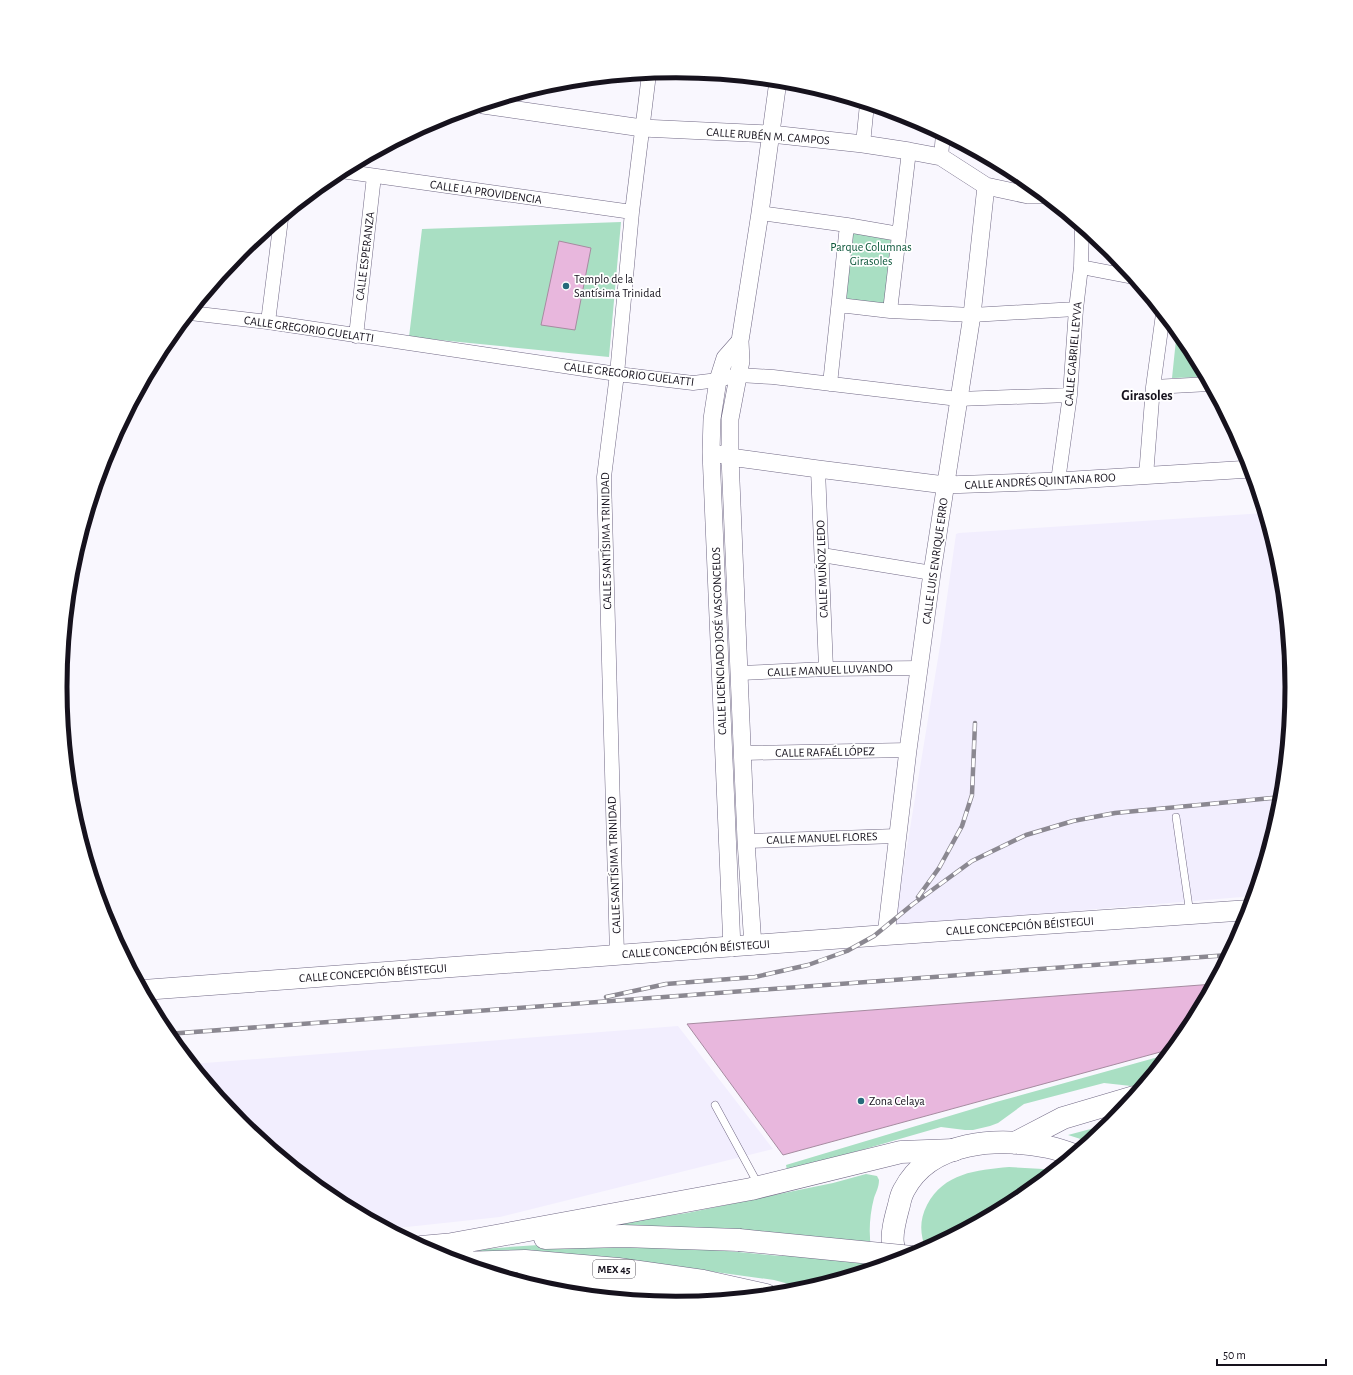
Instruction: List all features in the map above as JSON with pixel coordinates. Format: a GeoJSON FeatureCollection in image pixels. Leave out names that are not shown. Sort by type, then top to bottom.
{"type":"FeatureCollection","features":[{"type":"Feature","properties":{"kind":"main road","name":"CALLE CONCEPCIÓN BÉISTEGUI"},"geometry":{"type":"LineString","coordinates":[[148,990],[616,955],[732,948],[886,935],[1244,910]]}},
{"type":"Feature","properties":{"kind":"main road"},"geometry":{"type":"LineString","coordinates":[[1015,1143],[1064,1118],[1125,1100]]}},
{"type":"Feature","properties":{"kind":"main road"},"geometry":{"type":"LineString","coordinates":[[896,1256],[892,1243],[895,1220],[903,1191],[916,1172],[930,1160],[954,1150],[976,1144],[1015,1143],[1048,1147],[1069,1153]]}},
{"type":"Feature","properties":{"kind":"main road"},"geometry":{"type":"LineString","coordinates":[[456,1253],[759,1187],[901,1152],[954,1150]]}},
{"type":"Feature","properties":{"kind":"main road"},"geometry":{"type":"LineString","coordinates":[[442,1251],[456,1253],[563,1237],[623,1236],[739,1240],[898,1256]]}},
{"type":"Feature","properties":{"kind":"main road","name":"MEX 45"},"geometry":{"type":"LineString","coordinates":[[456,1253],[618,1269],[703,1281],[754,1292]]}},
{"type":"Feature","properties":{"kind":"main road","name":"MEX 45"},"geometry":{"type":"LineString","coordinates":[[556,1284],[616,1289],[667,1297]]}},
{"type":"Feature","properties":{"kind":"street","name":"CALLE SANTÍSIMA TRINIDAD"},"geometry":{"type":"LineString","coordinates":[[616,955],[604,477],[617,374],[632,212],[649,79]]}},
{"type":"Feature","properties":{"kind":"street","name":"CALLE LICENCIADO JOSÉ VASCONCELOS"},"geometry":{"type":"LineString","coordinates":[[753,946],[746,840],[730,457],[730,419],[741,361],[740,341],[760,213],[777,87]]}},
{"type":"Feature","properties":{"kind":"street","name":"CALLE RUBÉN M. CAMPOS"},"geometry":{"type":"LineString","coordinates":[[493,106],[642,128],[770,134],[863,144],[909,151],[941,157],[986,186],[1028,195],[1034,195]]}},
{"type":"Feature","properties":{"kind":"street"},"geometry":{"type":"LineString","coordinates":[[863,144],[867,108]]}},
{"type":"Feature","properties":{"kind":"street"},"geometry":{"type":"LineString","coordinates":[[941,157],[942,139]]}},
{"type":"Feature","properties":{"kind":"street"},"geometry":{"type":"LineString","coordinates":[[890,311],[909,151]]}},
{"type":"Feature","properties":{"kind":"street","name":"CALLE LA PROVIDENCIA"},"geometry":{"type":"LineString","coordinates":[[352,173],[632,212]]}},
{"type":"Feature","properties":{"kind":"street","name":"CALLE ESPERANZA"},"geometry":{"type":"LineString","coordinates":[[356,336],[374,176]]}},
{"type":"Feature","properties":{"kind":"street","name":"CALLE LUIS ENRIQUE ERRO"},"geometry":{"type":"LineString","coordinates":[[886,935],[897,836],[932,573],[972,315],[986,186]]}},
{"type":"Feature","properties":{"kind":"street"},"geometry":{"type":"LineString","coordinates":[[760,213],[899,234]]}},
{"type":"Feature","properties":{"kind":"street"},"geometry":{"type":"LineString","coordinates":[[268,322],[280,225]]}},
{"type":"Feature","properties":{"kind":"street"},"geometry":{"type":"LineString","coordinates":[[830,384],[847,225]]}},
{"type":"Feature","properties":{"kind":"street","name":"CALLE GABRIEL LEYVA"},"geometry":{"type":"LineString","coordinates":[[1058,482],[1070,395],[1076,309],[1081,267],[1082,233]]}},
{"type":"Feature","properties":{"kind":"street"},"geometry":{"type":"LineString","coordinates":[[1081,267],[1124,274]]}},
{"type":"Feature","properties":{"kind":"street"},"geometry":{"type":"LineString","coordinates":[[839,305],[890,311],[972,315],[1076,309]]}},
{"type":"Feature","properties":{"kind":"street","name":"CALLE GREGORIO GUELATTI"},"geometry":{"type":"LineString","coordinates":[[195,314],[268,322],[617,374],[693,383],[718,380],[738,375],[773,377],[958,399],[1070,395]]}},
{"type":"Feature","properties":{"kind":"street"},"geometry":{"type":"LineString","coordinates":[[1146,476],[1153,387],[1162,319]]}},
{"type":"Feature","properties":{"kind":"street","name":"CALLE LICENCIADO JOSÉ VASCONCELOS"},"geometry":{"type":"LineString","coordinates":[[732,948],[711,452],[712,419],[718,380],[725,358],[740,341]]}},
{"type":"Feature","properties":{"kind":"street"},"geometry":{"type":"LineString","coordinates":[[1153,387],[1205,384]]}},
{"type":"Feature","properties":{"kind":"street","name":"CALLE ANDRÉS QUINTANA ROO"},"geometry":{"type":"LineString","coordinates":[[711,452],[730,457],[945,485],[1058,482],[1246,469]]}},
{"type":"Feature","properties":{"kind":"street","name":"CALLE MUÑOZ LEDO"},"geometry":{"type":"LineString","coordinates":[[818,469],[826,669]]}},
{"type":"Feature","properties":{"kind":"street"},"geometry":{"type":"LineString","coordinates":[[822,555],[932,573]]}},
{"type":"Feature","properties":{"kind":"street","name":"CALLE MANUEL LUVANDO"},"geometry":{"type":"LineString","coordinates":[[740,673],[826,669],[920,668]]}},
{"type":"Feature","properties":{"kind":"street","name":"CALLE RAFAÉL LÓPEZ"},"geometry":{"type":"LineString","coordinates":[[743,753],[908,750]]}},
{"type":"Feature","properties":{"kind":"street","name":"CALLE MANUEL FLORES"},"geometry":{"type":"LineString","coordinates":[[746,840],[897,836]]}},
{"type":"Feature","properties":{"kind":"lane"},"geometry":{"type":"LineString","coordinates":[[1176,817],[1190,914]]}},
{"type":"Feature","properties":{"kind":"lane"},"geometry":{"type":"LineString","coordinates":[[716,1105],[759,1187]]}},
{"type":"Feature","properties":{"kind":"shaded area"},"geometry":{"type":"Polygon","coordinates":[[[1260,513],[1274,569],[1281,608],[1285,648],[1285,727],[1281,767],[1274,806],[1265,845],[1249,896],[894,926],[941,640],[956,534],[1260,513]]]}},
{"type":"Feature","properties":{"kind":"shaded area"},"geometry":{"type":"Polygon","coordinates":[[[678,1026],[773,1149],[500,1217],[396,1228],[338,1194],[305,1171],[275,1146],[246,1118],[218,1089],[197,1064],[678,1026]]]}},
{"type":"Feature","properties":{"kind":"green space"},"geometry":{"type":"Polygon","coordinates":[[[621,222],[609,357],[409,337],[422,229],[621,222]]]}},
{"type":"Feature","properties":{"kind":"green space","name":"Parque Columnas Girasoles"},"geometry":{"type":"Polygon","coordinates":[[[852,228],[895,238],[886,308],[845,304],[852,228]]]}},
{"type":"Feature","properties":{"kind":"green space"},"geometry":{"type":"Polygon","coordinates":[[[1176,339],[1200,377],[1172,378],[1176,339]]]}},
{"type":"Feature","properties":{"kind":"green space"},"geometry":{"type":"Polygon","coordinates":[[[1162,1056],[1138,1085],[1131,1086],[1104,1083],[1024,1104],[998,1123],[990,1126],[973,1130],[941,1127],[851,1153],[788,1175],[786,1165],[996,1102],[1162,1056]]]}},
{"type":"Feature","properties":{"kind":"green space"},"geometry":{"type":"Polygon","coordinates":[[[1098,1127],[1084,1140],[1068,1135],[1098,1127]]]}},
{"type":"Feature","properties":{"kind":"green space"},"geometry":{"type":"Polygon","coordinates":[[[1009,1167],[1048,1171],[981,1215],[924,1244],[921,1228],[924,1211],[934,1194],[942,1186],[962,1175],[1009,1167]]]}},
{"type":"Feature","properties":{"kind":"green space"},"geometry":{"type":"Polygon","coordinates":[[[866,1174],[877,1176],[879,1180],[878,1187],[872,1207],[870,1224],[871,1251],[875,1264],[834,1276],[795,1285],[774,1280],[642,1262],[453,1255],[448,1253],[518,1246],[600,1243],[669,1246],[782,1256],[780,1234],[590,1227],[687,1213],[833,1183],[866,1174]]]}},
{"type":"Feature","properties":{"kind":"building","name":"Templo de la Santísima Trinidad"},"geometry":{"type":"Polygon","coordinates":[[[559,241],[591,248],[575,330],[541,325],[559,241]]]}},
{"type":"Feature","properties":{"kind":"building","name":"Zona Celaya"},"geometry":{"type":"Polygon","coordinates":[[[1208,984],[1183,1026],[1166,1050],[783,1155],[687,1024],[1208,984]]]}},
{"type":"Feature","properties":{"kind":"railway"},"geometry":{"type":"LineString","coordinates":[[918,897],[939,868],[962,826],[972,795],[975,723]]}},
{"type":"Feature","properties":{"kind":"railway"},"geometry":{"type":"LineString","coordinates":[[606,997],[666,984],[755,977],[808,965],[847,951],[874,936],[913,904],[972,861],[1026,835],[1073,821],[1115,813],[1276,798]]}},
{"type":"Feature","properties":{"kind":"railway"},"geometry":{"type":"LineString","coordinates":[[175,1033],[1224,955]]}},
{"type":"Feature","properties":{"kind":"place","name":"Templo de la Santísima Trinidad"},"geometry":{"type":"Point","coordinates":[566,286]}},
{"type":"Feature","properties":{"kind":"place","name":"Zona Celaya"},"geometry":{"type":"Point","coordinates":[861,1101]}},
{"type":"Feature","properties":{"kind":"district","name":"Girasoles"},"geometry":{"type":"Point","coordinates":[1147,395]}}]}
